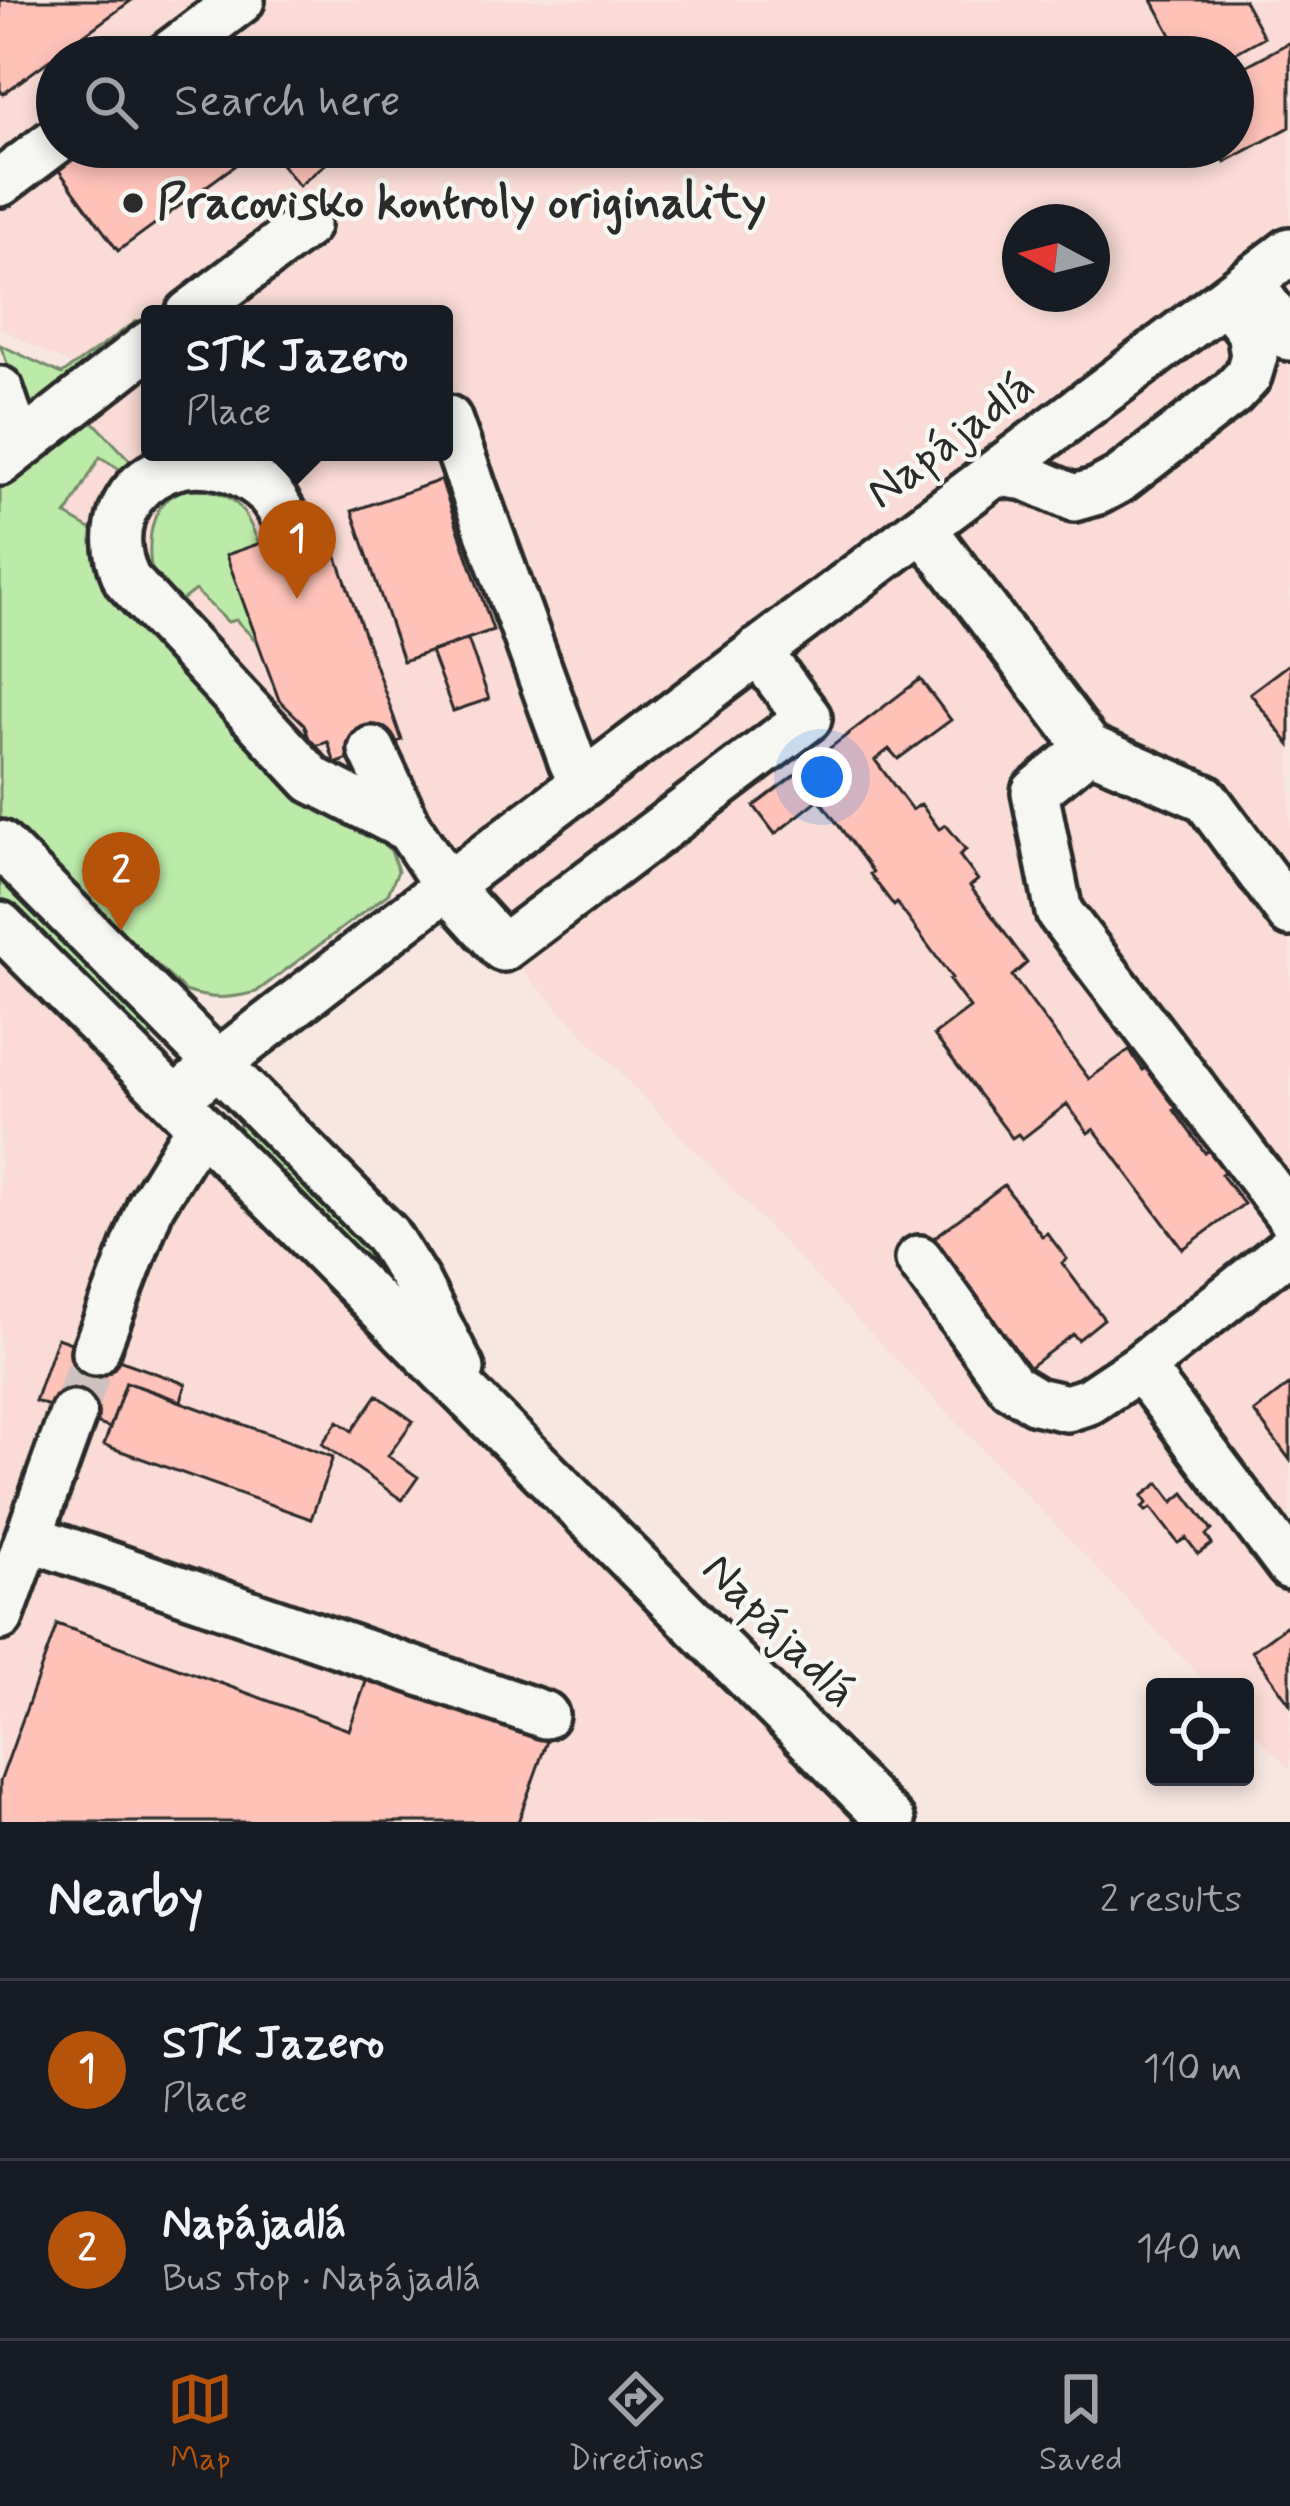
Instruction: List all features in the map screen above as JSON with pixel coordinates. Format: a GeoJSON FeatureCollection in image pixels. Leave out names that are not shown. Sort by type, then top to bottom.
{"type":"FeatureCollection","features":[{"type":"Feature","properties":{"kind":"street"},"geometry":{"type":"LineString","coordinates":[[194,36],[241,0]]}},
{"type":"Feature","properties":{"kind":"street"},"geometry":{"type":"LineString","coordinates":[[0,183],[36,156]]}},
{"type":"Feature","properties":{"kind":"street"},"geometry":{"type":"LineString","coordinates":[[202,305],[306,225]]}},
{"type":"Feature","properties":{"kind":"street","name":"Napájadlá"},"geometry":{"type":"LineString","coordinates":[[188,1113],[217,1064],[1290,251]]}},
{"type":"Feature","properties":{"kind":"street"},"geometry":{"type":"LineString","coordinates":[[1239,292],[1290,337]]}},
{"type":"Feature","properties":{"kind":"street"},"geometry":{"type":"LineString","coordinates":[[998,473],[1025,477],[1074,498],[1120,479],[1248,376],[1254,356],[1239,292]]}},
{"type":"Feature","properties":{"kind":"street"},"geometry":{"type":"LineString","coordinates":[[9,455],[141,351]]}},
{"type":"Feature","properties":{"kind":"street"},"geometry":{"type":"LineString","coordinates":[[0,390],[9,455]]}},
{"type":"Feature","properties":{"kind":"street"},"geometry":{"type":"LineString","coordinates":[[453,432],[582,784]]}},
{"type":"Feature","properties":{"kind":"street"},"geometry":{"type":"LineString","coordinates":[[294,533],[276,501],[261,486],[221,467],[176,464],[141,485],[119,520],[118,561],[127,580],[313,780],[409,829]]}},
{"type":"Feature","properties":{"kind":"street"},"geometry":{"type":"LineString","coordinates":[[922,528],[1089,748],[1205,798],[1290,913]]}},
{"type":"Feature","properties":{"kind":"street"},"geometry":{"type":"LineString","coordinates":[[372,750],[409,829],[447,886],[503,948],[808,718],[758,651]]}},
{"type":"Feature","properties":{"kind":"street"},"geometry":{"type":"LineString","coordinates":[[1089,748],[1035,792],[1059,912],[1290,1216]]}},
{"type":"Feature","properties":{"kind":"street","name":"Napájadlá"},"geometry":{"type":"LineString","coordinates":[[0,844],[386,1234],[487,1413]]}},
{"type":"Feature","properties":{"kind":"street","name":"Napájadlá"},"geometry":{"type":"LineString","coordinates":[[0,925],[892,1822]]}},
{"type":"Feature","properties":{"kind":"street"},"geometry":{"type":"LineString","coordinates":[[94,1352],[188,1113]]}},
{"type":"Feature","properties":{"kind":"street"},"geometry":{"type":"LineString","coordinates":[[919,1259],[1011,1386],[1036,1401],[1066,1408],[1088,1401],[1140,1366],[1290,1248]]}},
{"type":"Feature","properties":{"kind":"street"},"geometry":{"type":"LineString","coordinates":[[1140,1366],[1290,1566]]}},
{"type":"Feature","properties":{"kind":"street"},"geometry":{"type":"LineString","coordinates":[[0,1617],[73,1414]]}},
{"type":"Feature","properties":{"kind":"street"},"geometry":{"type":"LineString","coordinates":[[30,1538],[545,1715]]}},
{"type":"Feature","properties":{"kind":"shaded area"},"geometry":{"type":"Polygon","coordinates":[[[0,0],[1290,0],[1290,1770],[1254,1732],[1254,1678],[1202,1678],[533,982],[447,886],[408,830],[363,868],[85,586],[38,456],[105,402],[75,367],[0,328],[0,0]]]}},
{"type":"Feature","properties":{"kind":"shaded area"},"geometry":{"type":"Polygon","coordinates":[[[0,925],[892,1822],[0,1822],[0,925]]]}},
{"type":"Feature","properties":{"kind":"green space"},"geometry":{"type":"Polygon","coordinates":[[[137,321],[140,326],[28,416],[0,345],[62,374],[137,321]]]}},
{"type":"Feature","properties":{"kind":"green space"},"geometry":{"type":"Polygon","coordinates":[[[89,417],[136,467],[131,476],[100,457],[66,515],[92,530],[329,811],[345,824],[369,830],[391,851],[398,871],[388,894],[256,992],[220,998],[185,991],[0,818],[0,486],[89,417]]]}},
{"type":"Feature","properties":{"kind":"green space"},"geometry":{"type":"Polygon","coordinates":[[[184,489],[213,491],[233,500],[253,530],[259,544],[227,556],[258,643],[195,590],[177,604],[156,583],[150,562],[152,526],[162,504],[184,489]]]}},
{"type":"Feature","properties":{"kind":"green space"},"geometry":{"type":"Polygon","coordinates":[[[0,875],[146,1022],[152,1029],[150,1036],[145,1040],[137,1037],[0,900],[0,875]]]}},
{"type":"Feature","properties":{"kind":"green space"},"geometry":{"type":"Polygon","coordinates":[[[243,1119],[382,1249],[396,1279],[389,1286],[241,1133],[243,1119]]]}},
{"type":"Feature","properties":{"kind":"building"},"geometry":{"type":"Polygon","coordinates":[[[0,0],[132,0],[83,36],[36,36],[36,70],[3,94],[0,0]]]}},
{"type":"Feature","properties":{"kind":"building"},"geometry":{"type":"Polygon","coordinates":[[[1152,0],[1244,0],[1264,37],[1254,43],[1254,36],[1172,36],[1152,0]]]}},
{"type":"Feature","properties":{"kind":"building"},"geometry":{"type":"Polygon","coordinates":[[[1290,42],[1290,127],[1254,146],[1254,62],[1290,42]]]}},
{"type":"Feature","properties":{"kind":"building","name":"Pracovisko kontroly originality"},"geometry":{"type":"Polygon","coordinates":[[[57,168],[231,168],[118,251],[57,168]]]}},
{"type":"Feature","properties":{"kind":"building"},"geometry":{"type":"Polygon","coordinates":[[[284,168],[321,168],[299,186],[284,168]]]}},
{"type":"Feature","properties":{"kind":"building"},"geometry":{"type":"Polygon","coordinates":[[[441,480],[493,630],[403,661],[352,511],[441,480]]]}},
{"type":"Feature","properties":{"kind":"building"},"geometry":{"type":"Polygon","coordinates":[[[324,521],[402,740],[335,764],[328,742],[312,747],[304,724],[279,700],[226,555],[324,521]]]}},
{"type":"Feature","properties":{"kind":"building"},"geometry":{"type":"Polygon","coordinates":[[[468,639],[489,699],[453,711],[431,652],[468,639]]]}},
{"type":"Feature","properties":{"kind":"building"},"geometry":{"type":"Polygon","coordinates":[[[1290,663],[1290,745],[1250,693],[1290,663]]]}},
{"type":"Feature","properties":{"kind":"building"},"geometry":{"type":"Polygon","coordinates":[[[920,679],[951,720],[898,759],[889,749],[875,760],[912,810],[921,804],[939,829],[946,825],[966,850],[959,855],[978,880],[970,886],[1027,963],[1012,976],[1089,1079],[1129,1050],[1143,1070],[1152,1063],[1182,1104],[1174,1110],[1205,1153],[1214,1147],[1230,1168],[1221,1174],[1244,1204],[1183,1249],[1094,1129],[1088,1133],[1067,1104],[1022,1139],[1018,1134],[1012,1138],[934,1035],[970,1008],[819,799],[775,834],[754,806],[920,679]]]}},
{"type":"Feature","properties":{"kind":"building"},"geometry":{"type":"Polygon","coordinates":[[[1004,1185],[1042,1236],[1047,1233],[1067,1259],[1062,1263],[1104,1319],[1078,1340],[1073,1334],[1027,1369],[931,1240],[1004,1185]]]}},
{"type":"Feature","properties":{"kind":"building"},"geometry":{"type":"Polygon","coordinates":[[[57,1338],[186,1384],[181,1401],[126,1382],[110,1428],[35,1401],[57,1338]]]}},
{"type":"Feature","properties":{"kind":"building"},"geometry":{"type":"Polygon","coordinates":[[[126,1382],[333,1457],[311,1519],[104,1445],[126,1382]]]}},
{"type":"Feature","properties":{"kind":"building"},"geometry":{"type":"Polygon","coordinates":[[[1290,1384],[1290,1460],[1254,1412],[1290,1384]]]}},
{"type":"Feature","properties":{"kind":"building"},"geometry":{"type":"Polygon","coordinates":[[[377,1395],[413,1421],[388,1456],[418,1477],[402,1500],[322,1444],[338,1421],[352,1431],[377,1395]]]}},
{"type":"Feature","properties":{"kind":"building"},"geometry":{"type":"Polygon","coordinates":[[[1159,1483],[1173,1502],[1184,1493],[1212,1530],[1206,1535],[1212,1544],[1198,1554],[1186,1538],[1178,1543],[1151,1508],[1142,1507],[1147,1503],[1142,1496],[1159,1483]]]}},
{"type":"Feature","properties":{"kind":"building"},"geometry":{"type":"Polygon","coordinates":[[[57,1624],[349,1730],[368,1676],[547,1741],[518,1822],[0,1822],[0,1782],[57,1624]]]}},
{"type":"Feature","properties":{"kind":"building"},"geometry":{"type":"Polygon","coordinates":[[[1287,1625],[1290,1629],[1290,1704],[1252,1651],[1287,1625]]]}},
{"type":"Feature","properties":{"kind":"tunnel"},"geometry":{"type":"LineString","coordinates":[[73,1414],[95,1352]]}},
{"type":"Feature","properties":{"kind":"place","name":"Pracovisko kontroly originality"},"geometry":{"type":"Point","coordinates":[133,203]}},
{"type":"Feature","properties":{"kind":"place","name":"STK Jazero"},"geometry":{"type":"Point","coordinates":[297,599]}},
{"type":"Feature","properties":{"kind":"place","name":"Napájadlá"},"geometry":{"type":"Point","coordinates":[121,931]}}]}
